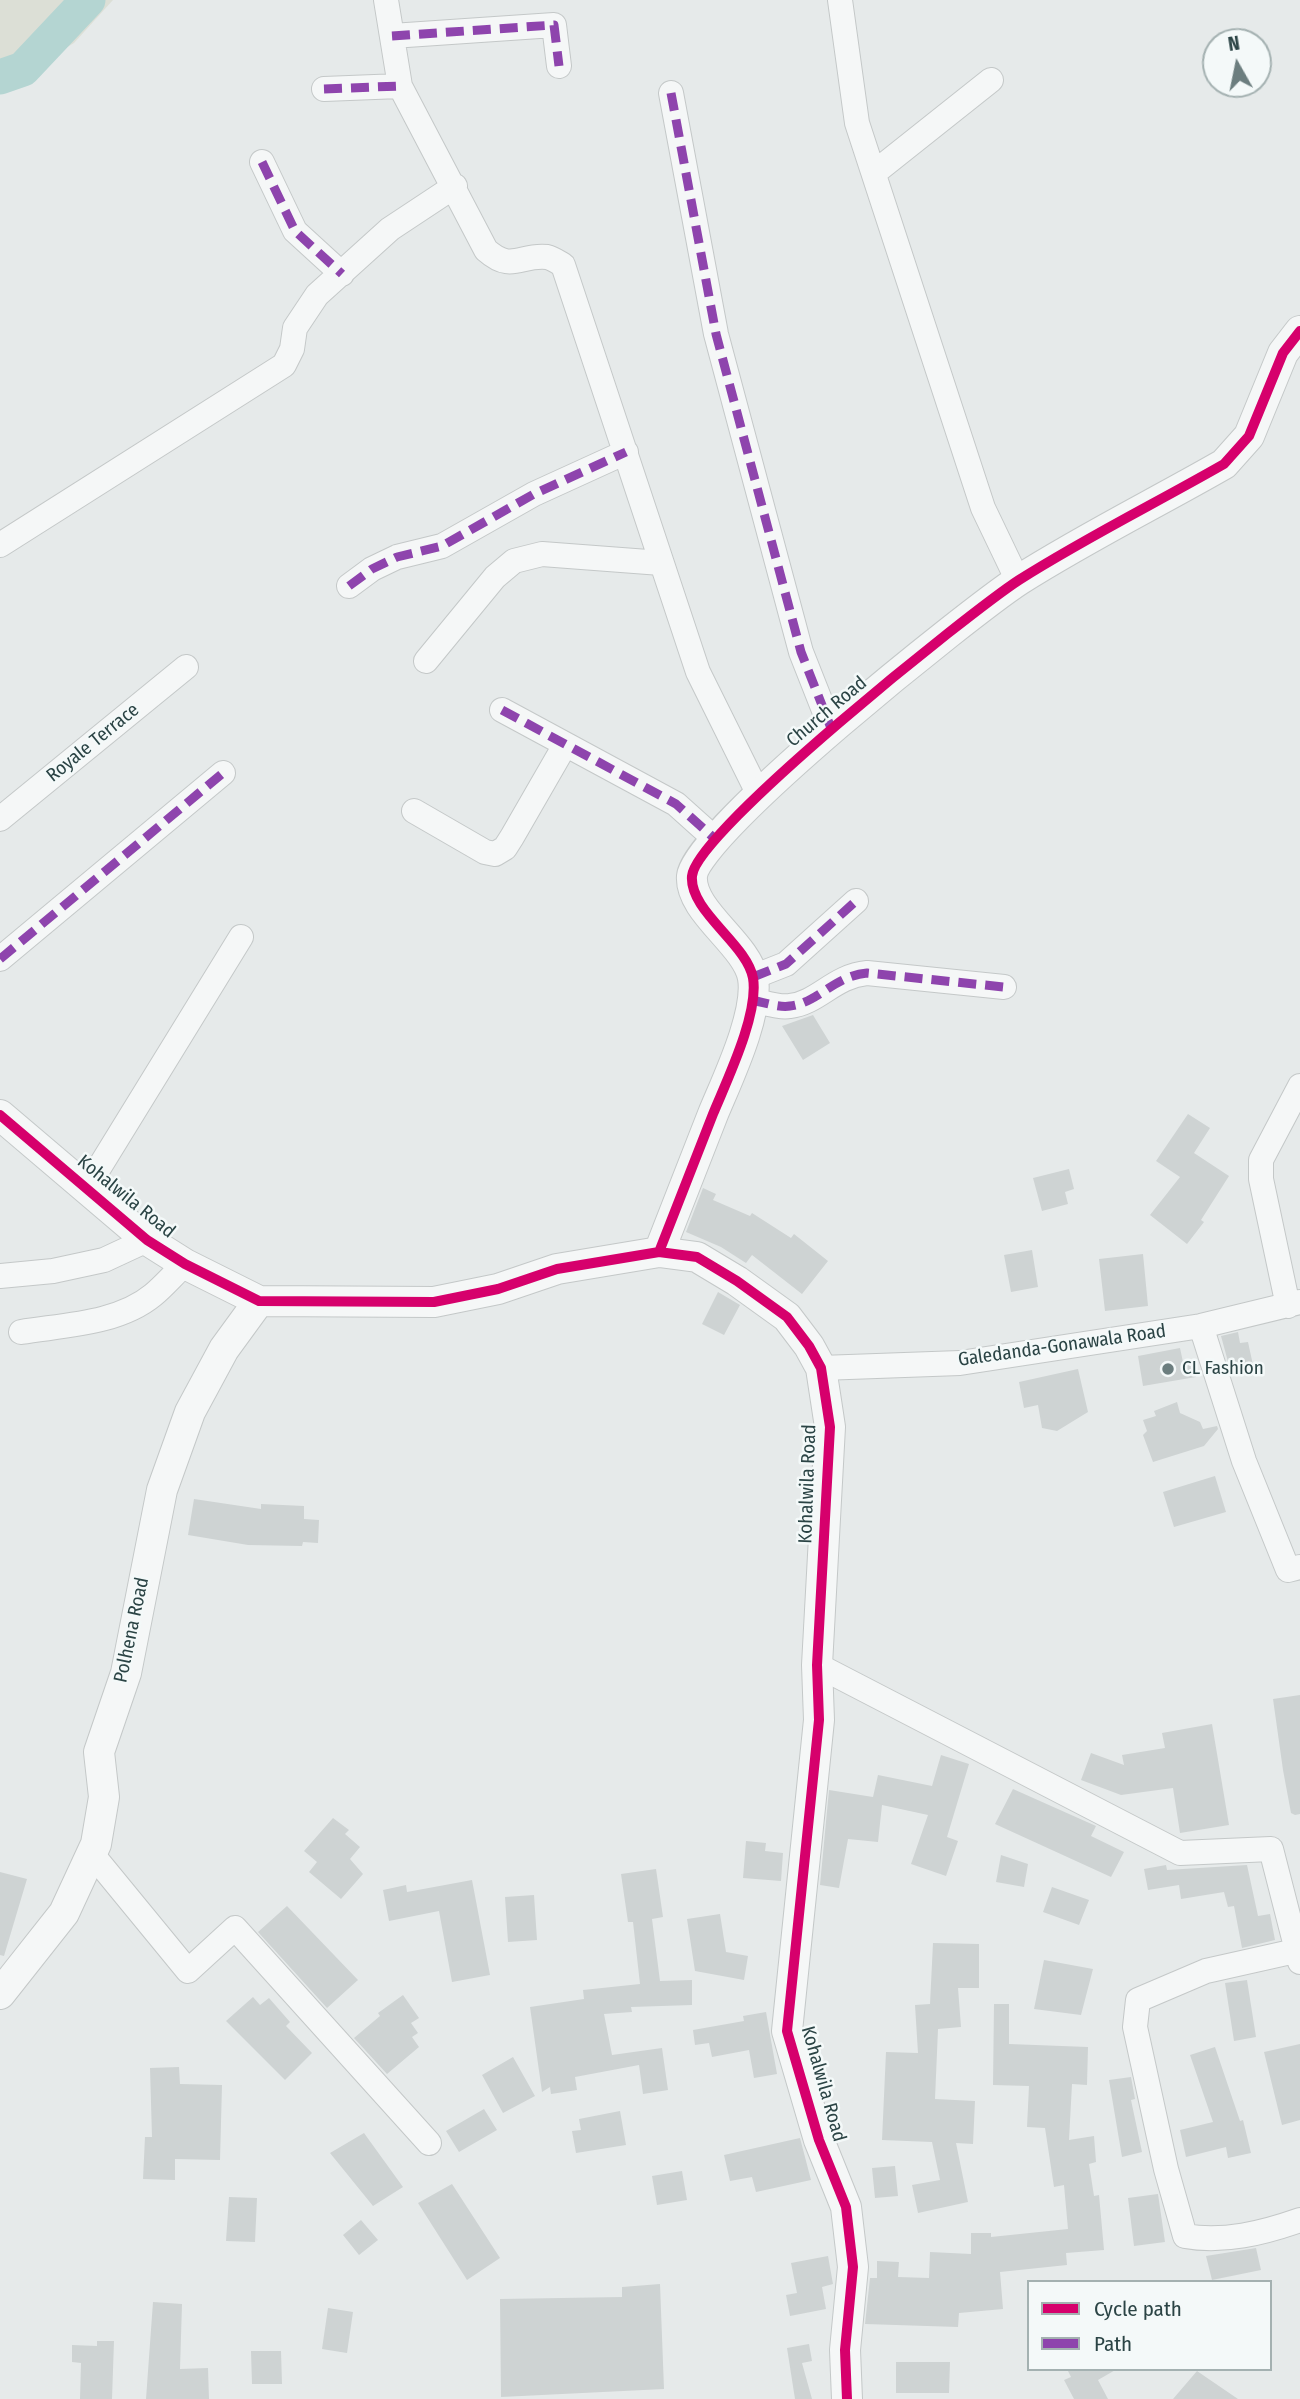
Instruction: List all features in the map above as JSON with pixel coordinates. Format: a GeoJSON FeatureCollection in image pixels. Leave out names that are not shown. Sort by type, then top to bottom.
{"type":"FeatureCollection","features":[{"type":"Feature","properties":{"kind":"street"},"geometry":{"type":"LineString","coordinates":[[386,0],[400,86],[410,111],[455,186],[486,250],[499,261],[517,262],[548,257],[563,265],[698,672],[759,795]]}},
{"type":"Feature","properties":{"kind":"street"},"geometry":{"type":"LineString","coordinates":[[840,0],[857,123],[983,509],[1018,581]]}},
{"type":"Feature","properties":{"kind":"street"},"geometry":{"type":"LineString","coordinates":[[392,36],[554,25],[559,66]]}},
{"type":"Feature","properties":{"kind":"street"},"geometry":{"type":"LineString","coordinates":[[874,173],[991,80]]}},
{"type":"Feature","properties":{"kind":"street"},"geometry":{"type":"LineString","coordinates":[[324,89],[400,86]]}},
{"type":"Feature","properties":{"kind":"street"},"geometry":{"type":"LineString","coordinates":[[671,93],[716,334],[801,652],[831,728]]}},
{"type":"Feature","properties":{"kind":"street"},"geometry":{"type":"LineString","coordinates":[[261,162],[295,231],[342,274]]}},
{"type":"Feature","properties":{"kind":"street"},"geometry":{"type":"LineString","coordinates":[[0,545],[284,365],[292,349],[295,328],[305,309],[390,229],[455,186]]}},
{"type":"Feature","properties":{"kind":"street","name":"Church Road"},"geometry":{"type":"LineString","coordinates":[[752,988],[741,956],[697,896],[692,877],[696,862],[715,839],[831,728],[1018,581],[1224,464],[1249,436],[1283,353],[1300,331]]}},
{"type":"Feature","properties":{"kind":"street"},"geometry":{"type":"LineString","coordinates":[[349,586],[372,569],[397,558],[442,546],[534,494],[626,452]]}},
{"type":"Feature","properties":{"kind":"street"},"geometry":{"type":"LineString","coordinates":[[426,661],[495,577],[514,561],[542,554],[661,564]]}},
{"type":"Feature","properties":{"kind":"street","name":"Royale Terrace"},"geometry":{"type":"LineString","coordinates":[[0,820],[186,667]]}},
{"type":"Feature","properties":{"kind":"street"},"geometry":{"type":"LineString","coordinates":[[502,710],[676,804],[715,839]]}},
{"type":"Feature","properties":{"kind":"street"},"geometry":{"type":"LineString","coordinates":[[414,811],[485,852],[495,853],[505,848],[565,745]]}},
{"type":"Feature","properties":{"kind":"street"},"geometry":{"type":"LineString","coordinates":[[0,959],[223,773]]}},
{"type":"Feature","properties":{"kind":"street"},"geometry":{"type":"LineString","coordinates":[[659,1252],[743,1038],[752,988],[786,964],[856,901]]}},
{"type":"Feature","properties":{"kind":"street"},"geometry":{"type":"LineString","coordinates":[[86,1189],[241,937]]}},
{"type":"Feature","properties":{"kind":"street"},"geometry":{"type":"LineString","coordinates":[[752,988],[789,1007],[804,1002],[848,975],[867,973],[1004,987]]}},
{"type":"Feature","properties":{"kind":"street"},"geometry":{"type":"LineString","coordinates":[[1294,1304],[1261,1179],[1261,1160],[1300,1086]]}},
{"type":"Feature","properties":{"kind":"street","name":"Kohalwila Road"},"geometry":{"type":"LineString","coordinates":[[0,1115],[147,1240],[185,1264],[259,1301],[434,1302],[498,1289],[557,1269],[659,1252],[697,1257],[737,1281],[787,1317],[821,1368],[830,1427],[817,1665],[819,1720],[786,2031],[819,2140],[846,2207],[853,2267],[845,2350],[847,2399]]}},
{"type":"Feature","properties":{"kind":"street"},"geometry":{"type":"LineString","coordinates":[[0,1276],[53,1271],[104,1260],[147,1240]]}},
{"type":"Feature","properties":{"kind":"street"},"geometry":{"type":"LineString","coordinates":[[21,1332],[110,1316],[132,1308],[152,1296],[185,1264]]}},
{"type":"Feature","properties":{"kind":"street","name":"Polhena Road"},"geometry":{"type":"LineString","coordinates":[[2,1988],[64,1913],[92,1854],[104,1797],[99,1752],[126,1673],[162,1490],[190,1412],[224,1349],[259,1301]]}},
{"type":"Feature","properties":{"kind":"street","name":"Galedanda-Gonawala Road"},"geometry":{"type":"LineString","coordinates":[[821,1368],[960,1363],[1201,1326],[1294,1304]]}},
{"type":"Feature","properties":{"kind":"street"},"geometry":{"type":"LineString","coordinates":[[1201,1326],[1244,1461],[1288,1570],[1300,1567]]}},
{"type":"Feature","properties":{"kind":"street"},"geometry":{"type":"LineString","coordinates":[[817,1665],[1180,1853],[1271,1850],[1299,1954],[1206,1971],[1138,2000],[1135,2028],[1166,2169],[1185,2236],[1209,2240],[1275,2229],[1300,2220]]}},
{"type":"Feature","properties":{"kind":"street"},"geometry":{"type":"LineString","coordinates":[[92,1854],[188,1972],[235,1928],[429,2143]]}},
{"type":"Feature","properties":{"kind":"shaded area"},"geometry":{"type":"Polygon","coordinates":[[[0,0],[113,0],[74,43],[0,88],[0,0]]]}},
{"type":"Feature","properties":{"kind":"building"},"geometry":{"type":"Polygon","coordinates":[[[813,1015],[830,1043],[803,1060],[782,1026],[813,1015]]]}},
{"type":"Feature","properties":{"kind":"building"},"geometry":{"type":"Polygon","coordinates":[[[1188,1114],[1210,1128],[1194,1153],[1229,1176],[1201,1220],[1204,1222],[1187,1244],[1150,1215],[1180,1177],[1156,1161],[1188,1114]]]}},
{"type":"Feature","properties":{"kind":"building"},"geometry":{"type":"Polygon","coordinates":[[[1069,1169],[1074,1189],[1065,1192],[1068,1204],[1042,1211],[1033,1178],[1069,1169]]]}},
{"type":"Feature","properties":{"kind":"building"},"geometry":{"type":"Polygon","coordinates":[[[703,1188],[716,1194],[713,1200],[750,1216],[752,1213],[791,1238],[794,1234],[828,1261],[802,1294],[752,1255],[746,1263],[721,1247],[686,1232],[703,1188]]]}},
{"type":"Feature","properties":{"kind":"building"},"geometry":{"type":"Polygon","coordinates":[[[1032,1250],[1038,1287],[1011,1292],[1004,1255],[1032,1250]]]}},
{"type":"Feature","properties":{"kind":"building"},"geometry":{"type":"Polygon","coordinates":[[[1143,1254],[1148,1306],[1105,1311],[1099,1259],[1143,1254]]]}},
{"type":"Feature","properties":{"kind":"building"},"geometry":{"type":"Polygon","coordinates":[[[718,1292],[740,1305],[724,1335],[702,1324],[718,1292]]]}},
{"type":"Feature","properties":{"kind":"building"},"geometry":{"type":"Polygon","coordinates":[[[1238,1332],[1240,1343],[1248,1342],[1253,1365],[1230,1369],[1221,1336],[1238,1332]]]}},
{"type":"Feature","properties":{"kind":"building","name":"CL Fashion"},"geometry":{"type":"Polygon","coordinates":[[[1180,1348],[1183,1362],[1193,1360],[1196,1377],[1143,1386],[1138,1356],[1180,1348]]]}},
{"type":"Feature","properties":{"kind":"building"},"geometry":{"type":"Polygon","coordinates":[[[1078,1369],[1088,1412],[1057,1431],[1042,1428],[1038,1405],[1024,1408],[1019,1382],[1078,1369]]]}},
{"type":"Feature","properties":{"kind":"building"},"geometry":{"type":"Polygon","coordinates":[[[1177,1402],[1180,1413],[1200,1422],[1203,1429],[1217,1426],[1218,1429],[1204,1446],[1153,1462],[1143,1435],[1147,1431],[1143,1420],[1156,1416],[1154,1411],[1177,1402]]]}},
{"type":"Feature","properties":{"kind":"building"},"geometry":{"type":"Polygon","coordinates":[[[1215,1476],[1226,1512],[1174,1527],[1163,1492],[1215,1476]]]}},
{"type":"Feature","properties":{"kind":"building"},"geometry":{"type":"Polygon","coordinates":[[[194,1499],[261,1509],[261,1504],[304,1506],[304,1519],[319,1520],[318,1543],[303,1542],[302,1546],[248,1545],[188,1535],[194,1499]]]}},
{"type":"Feature","properties":{"kind":"building"},"geometry":{"type":"Polygon","coordinates":[[[1300,1695],[1300,1814],[1295,1815],[1291,1813],[1273,1699],[1300,1695]]]}},
{"type":"Feature","properties":{"kind":"building"},"geometry":{"type":"Polygon","coordinates":[[[1212,1724],[1229,1825],[1180,1833],[1173,1788],[1121,1795],[1081,1780],[1091,1753],[1124,1765],[1122,1755],[1165,1748],[1162,1733],[1212,1724]]]}},
{"type":"Feature","properties":{"kind":"building"},"geometry":{"type":"Polygon","coordinates":[[[941,1755],[969,1764],[947,1837],[958,1841],[946,1876],[911,1864],[928,1815],[882,1805],[878,1842],[848,1839],[839,1888],[820,1885],[829,1790],[873,1797],[878,1775],[932,1786],[941,1755]]]}},
{"type":"Feature","properties":{"kind":"building"},"geometry":{"type":"Polygon","coordinates":[[[1013,1789],[1096,1826],[1091,1836],[1124,1852],[1111,1877],[995,1824],[1013,1789]]]}},
{"type":"Feature","properties":{"kind":"building"},"geometry":{"type":"Polygon","coordinates":[[[333,1818],[349,1830],[345,1834],[360,1847],[350,1859],[363,1874],[341,1899],[309,1872],[317,1862],[304,1851],[333,1818]]]}},
{"type":"Feature","properties":{"kind":"building"},"geometry":{"type":"Polygon","coordinates":[[[746,1841],[766,1843],[765,1851],[783,1853],[781,1881],[743,1878],[746,1841]]]}},
{"type":"Feature","properties":{"kind":"building"},"geometry":{"type":"Polygon","coordinates":[[[1001,1855],[1028,1864],[1024,1887],[996,1882],[1001,1855]]]}},
{"type":"Feature","properties":{"kind":"building"},"geometry":{"type":"Polygon","coordinates":[[[1166,1865],[1167,1870],[1247,1865],[1258,1916],[1270,1914],[1275,1940],[1242,1948],[1234,1906],[1228,1907],[1224,1892],[1181,1899],[1179,1885],[1148,1890],[1144,1869],[1166,1865]]]}},
{"type":"Feature","properties":{"kind":"building"},"geometry":{"type":"Polygon","coordinates":[[[656,1869],[663,1917],[652,1919],[660,1981],[692,1980],[692,2005],[631,2007],[632,2012],[604,2014],[612,2055],[662,2048],[668,2090],[643,2094],[639,2065],[575,2077],[577,2090],[551,2094],[550,2087],[542,2092],[530,2007],[584,1999],[583,1990],[640,1984],[633,1922],[628,1922],[621,1874],[656,1869]]]}},
{"type":"Feature","properties":{"kind":"building"},"geometry":{"type":"Polygon","coordinates":[[[0,1872],[27,1879],[4,1956],[0,1955],[0,1872]]]}},
{"type":"Feature","properties":{"kind":"building"},"geometry":{"type":"Polygon","coordinates":[[[472,1880],[490,1975],[452,1982],[439,1911],[389,1921],[383,1890],[406,1885],[407,1892],[472,1880]]]}},
{"type":"Feature","properties":{"kind":"building"},"geometry":{"type":"Polygon","coordinates":[[[1052,1887],[1089,1900],[1079,1925],[1043,1912],[1052,1887]]]}},
{"type":"Feature","properties":{"kind":"building"},"geometry":{"type":"Polygon","coordinates":[[[534,1895],[537,1940],[508,1942],[505,1897],[534,1895]]]}},
{"type":"Feature","properties":{"kind":"building"},"geometry":{"type":"Polygon","coordinates":[[[287,1906],[358,1980],[327,2008],[258,1932],[287,1906]]]}},
{"type":"Feature","properties":{"kind":"building"},"geometry":{"type":"Polygon","coordinates":[[[720,1914],[726,1952],[748,1956],[744,1980],[695,1971],[687,1919],[720,1914]]]}},
{"type":"Feature","properties":{"kind":"building"},"geometry":{"type":"Polygon","coordinates":[[[933,1943],[979,1944],[979,1988],[958,1988],[961,2027],[938,2029],[935,2099],[975,2101],[973,2144],[956,2143],[968,2202],[918,2213],[912,2185],[940,2180],[932,2142],[882,2140],[886,2052],[918,2053],[915,2005],[930,2004],[933,1943]]]}},
{"type":"Feature","properties":{"kind":"building"},"geometry":{"type":"Polygon","coordinates":[[[1044,1960],[1093,1969],[1081,2015],[1034,2009],[1044,1960]]]}},
{"type":"Feature","properties":{"kind":"building"},"geometry":{"type":"Polygon","coordinates":[[[1247,1980],[1256,2037],[1234,2041],[1225,1983],[1247,1980]]]}},
{"type":"Feature","properties":{"kind":"building"},"geometry":{"type":"Polygon","coordinates":[[[403,1995],[419,2018],[411,2023],[418,2033],[412,2037],[419,2047],[387,2074],[354,2038],[380,2016],[378,2013],[403,1995]]]}},
{"type":"Feature","properties":{"kind":"building"},"geometry":{"type":"Polygon","coordinates":[[[253,1997],[260,2005],[269,1998],[290,2022],[286,2026],[312,2053],[285,2080],[226,2021],[253,1997]]]}},
{"type":"Feature","properties":{"kind":"building"},"geometry":{"type":"Polygon","coordinates":[[[994,2004],[1009,2004],[1009,2044],[1088,2047],[1087,2085],[1072,2084],[1069,2140],[1094,2136],[1096,2162],[1089,2164],[1094,2196],[1099,2195],[1104,2250],[1066,2253],[1067,2265],[1000,2272],[1003,2309],[959,2313],[958,2327],[865,2324],[870,2278],[877,2278],[877,2261],[899,2262],[898,2277],[929,2278],[930,2252],[971,2254],[971,2233],[991,2233],[991,2237],[1068,2229],[1064,2185],[1054,2187],[1045,2128],[1027,2127],[1029,2086],[993,2085],[994,2004]]]}},
{"type":"Feature","properties":{"kind":"building"},"geometry":{"type":"Polygon","coordinates":[[[766,2012],[777,2074],[754,2078],[749,2050],[712,2057],[709,2043],[695,2045],[693,2030],[744,2021],[743,2016],[766,2012]]]}},
{"type":"Feature","properties":{"kind":"building"},"geometry":{"type":"Polygon","coordinates":[[[1300,2044],[1300,2120],[1282,2125],[1264,2052],[1300,2044]]]}},
{"type":"Feature","properties":{"kind":"building"},"geometry":{"type":"Polygon","coordinates":[[[1215,2047],[1240,2121],[1243,2120],[1251,2153],[1228,2158],[1226,2147],[1186,2157],[1180,2130],[1213,2122],[1190,2055],[1215,2047]]]}},
{"type":"Feature","properties":{"kind":"building"},"geometry":{"type":"Polygon","coordinates":[[[513,2057],[535,2096],[503,2113],[482,2075],[513,2057]]]}},
{"type":"Feature","properties":{"kind":"building"},"geometry":{"type":"Polygon","coordinates":[[[179,2067],[180,2084],[222,2085],[220,2160],[175,2159],[175,2180],[143,2179],[145,2137],[152,2137],[150,2068],[179,2067]]]}},
{"type":"Feature","properties":{"kind":"building"},"geometry":{"type":"Polygon","coordinates":[[[1131,2077],[1135,2099],[1131,2100],[1142,2152],[1122,2157],[1109,2080],[1131,2077]]]}},
{"type":"Feature","properties":{"kind":"building"},"geometry":{"type":"Polygon","coordinates":[[[484,2109],[497,2130],[459,2152],[446,2131],[484,2109]]]}},
{"type":"Feature","properties":{"kind":"building"},"geometry":{"type":"Polygon","coordinates":[[[620,2111],[626,2145],[576,2153],[572,2131],[581,2130],[579,2119],[620,2111]]]}},
{"type":"Feature","properties":{"kind":"building"},"geometry":{"type":"Polygon","coordinates":[[[364,2133],[403,2187],[373,2206],[330,2153],[364,2133]]]}},
{"type":"Feature","properties":{"kind":"building"},"geometry":{"type":"Polygon","coordinates":[[[800,2138],[811,2180],[756,2192],[752,2177],[730,2181],[724,2155],[800,2138]]]}},
{"type":"Feature","properties":{"kind":"building"},"geometry":{"type":"Polygon","coordinates":[[[895,2166],[898,2196],[875,2198],[872,2168],[895,2166]]]}},
{"type":"Feature","properties":{"kind":"building"},"geometry":{"type":"Polygon","coordinates":[[[682,2171],[687,2200],[657,2205],[652,2176],[682,2171]]]}},
{"type":"Feature","properties":{"kind":"building"},"geometry":{"type":"Polygon","coordinates":[[[452,2184],[500,2258],[467,2280],[418,2203],[452,2184]]]}},
{"type":"Feature","properties":{"kind":"building"},"geometry":{"type":"Polygon","coordinates":[[[1158,2194],[1165,2242],[1134,2246],[1128,2198],[1158,2194]]]}},
{"type":"Feature","properties":{"kind":"building"},"geometry":{"type":"Polygon","coordinates":[[[229,2197],[257,2198],[255,2242],[226,2241],[229,2197]]]}},
{"type":"Feature","properties":{"kind":"building"},"geometry":{"type":"Polygon","coordinates":[[[361,2220],[378,2240],[359,2255],[343,2235],[361,2220]]]}},
{"type":"Feature","properties":{"kind":"building"},"geometry":{"type":"Polygon","coordinates":[[[1256,2248],[1261,2270],[1212,2280],[1206,2256],[1256,2248]]]}},
{"type":"Feature","properties":{"kind":"building"},"geometry":{"type":"Polygon","coordinates":[[[828,2256],[833,2284],[822,2287],[826,2309],[790,2316],[786,2295],[797,2293],[791,2263],[828,2256]]]}},
{"type":"Feature","properties":{"kind":"building"},"geometry":{"type":"Polygon","coordinates":[[[660,2284],[664,2389],[501,2397],[500,2299],[622,2297],[622,2287],[660,2284]]]}},
{"type":"Feature","properties":{"kind":"building"},"geometry":{"type":"Polygon","coordinates":[[[153,2302],[182,2304],[180,2369],[208,2368],[209,2399],[146,2399],[153,2302]]]}},
{"type":"Feature","properties":{"kind":"building"},"geometry":{"type":"Polygon","coordinates":[[[328,2308],[353,2312],[347,2353],[322,2349],[328,2308]]]}},
{"type":"Feature","properties":{"kind":"building"},"geometry":{"type":"Polygon","coordinates":[[[97,2341],[114,2341],[112,2399],[80,2399],[81,2363],[72,2362],[72,2345],[97,2346],[97,2341]]]}},
{"type":"Feature","properties":{"kind":"building"},"geometry":{"type":"Polygon","coordinates":[[[809,2344],[812,2361],[802,2363],[812,2399],[795,2399],[787,2348],[809,2344]]]}},
{"type":"Feature","properties":{"kind":"building"},"geometry":{"type":"Polygon","coordinates":[[[251,2351],[281,2351],[282,2384],[252,2384],[251,2351]]]}},
{"type":"Feature","properties":{"kind":"building"},"geometry":{"type":"Polygon","coordinates":[[[896,2362],[950,2362],[949,2393],[896,2393],[896,2362]]]}},
{"type":"Feature","properties":{"kind":"building"},"geometry":{"type":"Polygon","coordinates":[[[1068,2371],[1114,2371],[1098,2380],[1108,2399],[1074,2399],[1064,2380],[1071,2377],[1068,2371]]]}},
{"type":"Feature","properties":{"kind":"building"},"geometry":{"type":"Polygon","coordinates":[[[1197,2371],[1238,2399],[1173,2399],[1197,2371]]]}},
{"type":"Feature","properties":{"kind":"waterway"},"geometry":{"type":"LineString","coordinates":[[0,77],[23,69],[88,0]]}},
{"type":"Feature","properties":{"kind":"marked path"},"geometry":{"type":"LineString","coordinates":[[392,36],[554,25],[559,66]]}},
{"type":"Feature","properties":{"kind":"marked path"},"geometry":{"type":"LineString","coordinates":[[324,89],[400,86]]}},
{"type":"Feature","properties":{"kind":"marked path"},"geometry":{"type":"LineString","coordinates":[[671,93],[716,334],[801,652],[831,728]]}},
{"type":"Feature","properties":{"kind":"marked path"},"geometry":{"type":"LineString","coordinates":[[262,162],[295,231],[342,274]]}},
{"type":"Feature","properties":{"kind":"marked path"},"geometry":{"type":"LineString","coordinates":[[349,586],[372,569],[397,557],[442,546],[534,494],[626,452]]}},
{"type":"Feature","properties":{"kind":"marked path"},"geometry":{"type":"LineString","coordinates":[[502,710],[676,804],[715,839]]}},
{"type":"Feature","properties":{"kind":"marked path"},"geometry":{"type":"LineString","coordinates":[[0,959],[223,773]]}},
{"type":"Feature","properties":{"kind":"marked path"},"geometry":{"type":"LineString","coordinates":[[753,977],[786,964],[856,901]]}},
{"type":"Feature","properties":{"kind":"marked path"},"geometry":{"type":"LineString","coordinates":[[751,1000],[781,1006],[800,1004],[845,979],[867,973],[1004,987]]}},
{"type":"Feature","properties":{"kind":"cycle path"},"geometry":{"type":"LineString","coordinates":[[659,1252],[747,1028],[754,993],[749,965],[708,915],[694,889],[692,876],[705,852],[738,815],[784,771],[895,676],[991,600],[1069,550],[1224,464],[1249,436],[1283,353],[1300,331]]}},
{"type":"Feature","properties":{"kind":"cycle path"},"geometry":{"type":"LineString","coordinates":[[0,1115],[147,1240],[185,1264],[259,1301],[434,1302],[498,1289],[557,1269],[659,1252],[697,1257],[737,1281],[787,1317],[809,1346],[821,1368],[830,1427],[817,1665],[819,1720],[787,2031],[819,2140],[846,2207],[853,2267],[845,2350],[847,2399]]}},
{"type":"Feature","properties":{"kind":"place","name":"CL Fashion"},"geometry":{"type":"Point","coordinates":[1168,1369]}}]}
